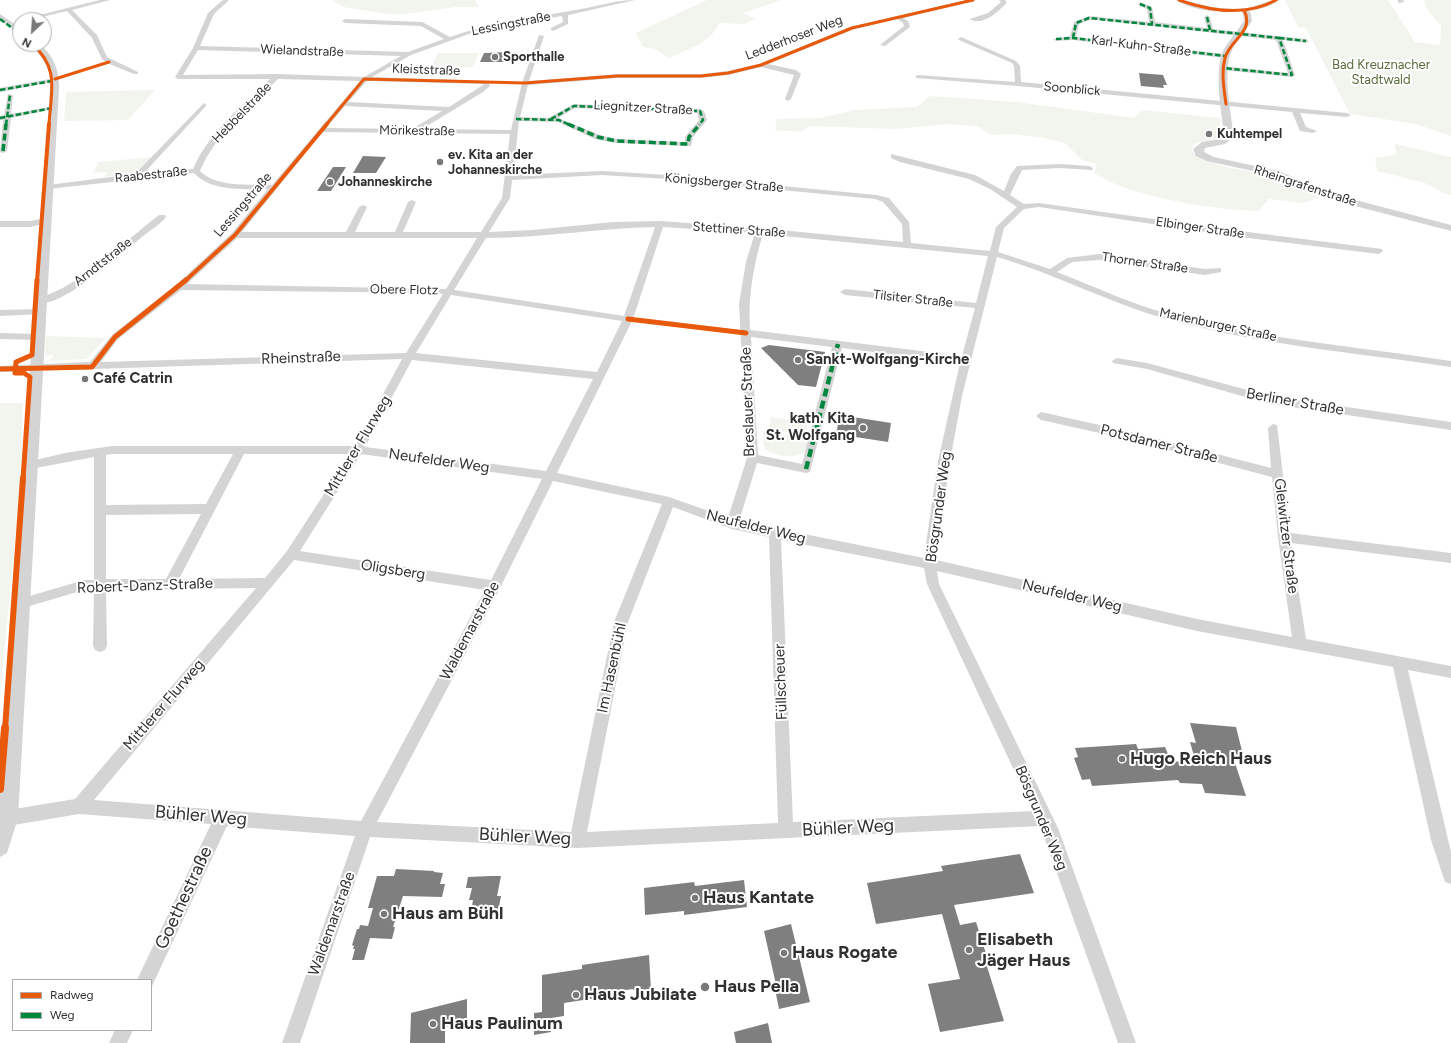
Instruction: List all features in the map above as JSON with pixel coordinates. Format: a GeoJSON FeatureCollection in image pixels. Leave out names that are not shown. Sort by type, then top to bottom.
{"type":"FeatureCollection","features":[{"type":"Feature","properties":{"kind":"street"},"geometry":{"type":"LineString","coordinates":[[52,13],[107,0]]}},
{"type":"Feature","properties":{"kind":"street"},"geometry":{"type":"LineString","coordinates":[[196,48],[211,13],[226,0]]}},
{"type":"Feature","properties":{"kind":"street","name":"Lessingstraße"},"geometry":{"type":"LineString","coordinates":[[92,367],[115,337],[179,287],[235,235],[320,130],[364,79],[408,54],[449,39],[507,23],[565,14],[632,0]]}},
{"type":"Feature","properties":{"kind":"street","name":"Ledderhoser Weg"},"geometry":{"type":"LineString","coordinates":[[525,83],[617,76],[701,76],[728,73],[761,65],[838,33],[897,17],[973,0]]}},
{"type":"Feature","properties":{"kind":"street"},"geometry":{"type":"LineString","coordinates":[[974,19],[984,19],[995,12],[1004,2],[1002,0]]}},
{"type":"Feature","properties":{"kind":"street"},"geometry":{"type":"LineString","coordinates":[[1179,0],[1200,6],[1244,10],[1264,7],[1276,0]]}},
{"type":"Feature","properties":{"kind":"street"},"geometry":{"type":"LineString","coordinates":[[1140,4],[1150,8],[1152,24]]}},
{"type":"Feature","properties":{"kind":"street"},"geometry":{"type":"LineString","coordinates":[[68,9],[92,33],[101,46],[104,58],[109,62],[136,73]]}},
{"type":"Feature","properties":{"kind":"street","name":"Rheingrafenstraße"},"geometry":{"type":"LineString","coordinates":[[1244,10],[1247,14],[1248,21],[1225,56],[1223,68],[1229,137],[1226,141],[1199,147],[1198,151],[1205,156],[1280,175],[1340,199],[1451,228]]}},
{"type":"Feature","properties":{"kind":"street"},"geometry":{"type":"LineString","coordinates":[[553,29],[566,23],[565,14]]}},
{"type":"Feature","properties":{"kind":"street"},"geometry":{"type":"LineString","coordinates":[[0,16],[10,23]]}},
{"type":"Feature","properties":{"kind":"street"},"geometry":{"type":"LineString","coordinates":[[882,45],[907,27],[906,22],[897,17]]}},
{"type":"Feature","properties":{"kind":"street"},"geometry":{"type":"LineString","coordinates":[[1207,17],[1210,30]]}},
{"type":"Feature","properties":{"kind":"street"},"geometry":{"type":"LineString","coordinates":[[1073,38],[1076,23],[1090,18],[1099,18],[1306,41]]}},
{"type":"Feature","properties":{"kind":"street"},"geometry":{"type":"LineString","coordinates":[[345,21],[422,24],[449,39]]}},
{"type":"Feature","properties":{"kind":"street","name":"Mittlerer Flurweg"},"geometry":{"type":"LineString","coordinates":[[79,806],[291,555],[358,450],[448,291],[506,198],[510,178],[516,119],[525,83],[541,36]]}},
{"type":"Feature","properties":{"kind":"street","name":"Karl-Kuhn-Straße"},"geometry":{"type":"LineString","coordinates":[[1056,39],[1073,38],[1225,56]]}},
{"type":"Feature","properties":{"kind":"street"},"geometry":{"type":"LineString","coordinates":[[1223,68],[1292,75],[1279,38]]}},
{"type":"Feature","properties":{"kind":"street"},"geometry":{"type":"LineString","coordinates":[[961,39],[1014,62],[1018,69],[1018,84]]}},
{"type":"Feature","properties":{"kind":"street","name":"Wielandstraße"},"geometry":{"type":"LineString","coordinates":[[196,48],[408,54]]}},
{"type":"Feature","properties":{"kind":"street","name":"Kleiststraße"},"geometry":{"type":"LineString","coordinates":[[196,48],[178,77],[277,76],[486,82],[487,86],[481,91],[448,109]]}},
{"type":"Feature","properties":{"kind":"street"},"geometry":{"type":"LineString","coordinates":[[0,846],[8,818],[54,108],[55,70],[49,57],[44,52]]}},
{"type":"Feature","properties":{"kind":"street"},"geometry":{"type":"LineString","coordinates":[[761,65],[794,71],[798,74],[788,99]]}},
{"type":"Feature","properties":{"kind":"street","name":"Hebbelstraße"},"geometry":{"type":"LineString","coordinates":[[196,171],[198,164],[216,137],[277,76]]}},
{"type":"Feature","properties":{"kind":"street","name":"Soonblick"},"geometry":{"type":"LineString","coordinates":[[918,77],[1018,84],[1347,115]]}},
{"type":"Feature","properties":{"kind":"street"},"geometry":{"type":"LineString","coordinates":[[0,90],[55,80]]}},
{"type":"Feature","properties":{"kind":"street"},"geometry":{"type":"LineString","coordinates":[[3,151],[3,117],[10,95]]}},
{"type":"Feature","properties":{"kind":"street"},"geometry":{"type":"LineString","coordinates":[[343,104],[448,109]]}},
{"type":"Feature","properties":{"kind":"street"},"geometry":{"type":"LineString","coordinates":[[137,176],[204,105]]}},
{"type":"Feature","properties":{"kind":"street","name":"Liegnitzer Straße"},"geometry":{"type":"LineString","coordinates":[[574,106],[700,111],[703,120],[689,136],[688,144],[608,139],[567,123],[551,119],[574,106]]}},
{"type":"Feature","properties":{"kind":"street"},"geometry":{"type":"LineString","coordinates":[[3,117],[54,108]]}},
{"type":"Feature","properties":{"kind":"street"},"geometry":{"type":"LineString","coordinates":[[413,131],[448,109]]}},
{"type":"Feature","properties":{"kind":"street"},"geometry":{"type":"LineString","coordinates":[[1295,110],[1303,129],[1313,131]]}},
{"type":"Feature","properties":{"kind":"street"},"geometry":{"type":"LineString","coordinates":[[516,119],[551,119]]}},
{"type":"Feature","properties":{"kind":"street","name":"Mörikestraße"},"geometry":{"type":"LineString","coordinates":[[320,130],[514,132]]}},
{"type":"Feature","properties":{"kind":"street"},"geometry":{"type":"LineString","coordinates":[[894,156],[903,160],[972,177],[1005,194],[1022,207]]}},
{"type":"Feature","properties":{"kind":"street"},"geometry":{"type":"LineString","coordinates":[[1005,194],[1009,191],[1016,171],[1020,168],[1060,166],[1089,168]]}},
{"type":"Feature","properties":{"kind":"street","name":"Raabestraße"},"geometry":{"type":"LineString","coordinates":[[48,187],[137,176],[196,171],[198,175],[207,181],[217,184],[274,187]]}},
{"type":"Feature","properties":{"kind":"street","name":"Königsberger Straße"},"geometry":{"type":"LineString","coordinates":[[510,178],[602,173],[667,177],[876,198],[886,200],[906,224],[907,246]]}},
{"type":"Feature","properties":{"kind":"street"},"geometry":{"type":"LineString","coordinates":[[398,234],[412,202]]}},
{"type":"Feature","properties":{"kind":"street","name":"Elbinger Straße"},"geometry":{"type":"LineString","coordinates":[[1022,207],[1030,205],[1054,206],[1232,232],[1379,251]]}},
{"type":"Feature","properties":{"kind":"street"},"geometry":{"type":"LineString","coordinates":[[349,235],[362,207]]}},
{"type":"Feature","properties":{"kind":"street","name":"Bösgrunder Weg"},"geometry":{"type":"LineString","coordinates":[[1022,207],[1000,227],[966,360],[944,461],[929,564],[933,584],[1052,834],[1127,1043]]}},
{"type":"Feature","properties":{"kind":"street","name":"Arndtstraße"},"geometry":{"type":"LineString","coordinates":[[0,313],[40,307],[91,273],[162,217]]}},
{"type":"Feature","properties":{"kind":"street"},"geometry":{"type":"LineString","coordinates":[[0,224],[30,224],[46,221]]}},
{"type":"Feature","properties":{"kind":"street","name":"Stettiner Straße"},"geometry":{"type":"LineString","coordinates":[[235,235],[532,233],[612,225],[660,224],[760,231],[994,254]]}},
{"type":"Feature","properties":{"kind":"street","name":"Waldemarstraße"},"geometry":{"type":"LineString","coordinates":[[292,1043],[297,1024],[365,830],[494,586],[628,319],[660,224]]}},
{"type":"Feature","properties":{"kind":"street","name":"Breslauer Straße"},"geometry":{"type":"LineString","coordinates":[[732,524],[753,458],[744,304],[750,262],[760,231]]}},
{"type":"Feature","properties":{"kind":"street","name":"Marienburger Straße"},"geometry":{"type":"LineString","coordinates":[[994,254],[1028,263],[1117,300],[1173,318],[1264,335],[1451,364]]}},
{"type":"Feature","properties":{"kind":"street","name":"Thorner Straße"},"geometry":{"type":"LineString","coordinates":[[1051,272],[1070,260],[1084,257],[1111,257],[1205,272],[1218,270]]}},
{"type":"Feature","properties":{"kind":"street","name":"Obere Flotz"},"geometry":{"type":"LineString","coordinates":[[179,287],[437,290],[628,319]]}},
{"type":"Feature","properties":{"kind":"street","name":"Tilsiter Straße"},"geometry":{"type":"LineString","coordinates":[[845,292],[981,306]]}},
{"type":"Feature","properties":{"kind":"street"},"geometry":{"type":"LineString","coordinates":[[746,333],[966,360]]}},
{"type":"Feature","properties":{"kind":"street"},"geometry":{"type":"LineString","coordinates":[[0,336],[38,337]]}},
{"type":"Feature","properties":{"kind":"street"},"geometry":{"type":"LineString","coordinates":[[753,458],[806,469],[838,344]]}},
{"type":"Feature","properties":{"kind":"street","name":"Rheinstraße"},"geometry":{"type":"LineString","coordinates":[[0,369],[410,356],[600,376]]}},
{"type":"Feature","properties":{"kind":"street","name":"Berliner Straße"},"geometry":{"type":"LineString","coordinates":[[1117,361],[1146,366],[1270,400],[1451,426]]}},
{"type":"Feature","properties":{"kind":"street","name":"Potsdamer Straße"},"geometry":{"type":"LineString","coordinates":[[1041,416],[1131,436],[1278,474]]}},
{"type":"Feature","properties":{"kind":"street","name":"Gleiwitzer Straße"},"geometry":{"type":"LineString","coordinates":[[1273,428],[1284,537],[1300,644]]}},
{"type":"Feature","properties":{"kind":"street"},"geometry":{"type":"LineString","coordinates":[[170,584],[241,449]]}},
{"type":"Feature","properties":{"kind":"street","name":"Neufelder Weg"},"geometry":{"type":"LineString","coordinates":[[31,465],[65,456],[112,450],[358,450],[550,476],[669,501],[732,524],[775,534],[929,564],[1197,625],[1451,672]]}},
{"type":"Feature","properties":{"kind":"street"},"geometry":{"type":"LineString","coordinates":[[100,451],[100,646]]}},
{"type":"Feature","properties":{"kind":"street","name":"Im Hasenbühl"},"geometry":{"type":"LineString","coordinates":[[577,840],[621,622],[669,501]]}},
{"type":"Feature","properties":{"kind":"street"},"geometry":{"type":"LineString","coordinates":[[100,510],[209,509]]}},
{"type":"Feature","properties":{"kind":"street","name":"Füllscheuer"},"geometry":{"type":"LineString","coordinates":[[775,534],[786,831]]}},
{"type":"Feature","properties":{"kind":"street"},"geometry":{"type":"LineString","coordinates":[[1284,537],[1451,558]]}},
{"type":"Feature","properties":{"kind":"street","name":"Oligsberg"},"geometry":{"type":"LineString","coordinates":[[291,555],[494,586]]}},
{"type":"Feature","properties":{"kind":"street","name":"Robert-Danz-Straße"},"geometry":{"type":"LineString","coordinates":[[23,603],[84,585],[268,583]]}},
{"type":"Feature","properties":{"kind":"street"},"geometry":{"type":"LineString","coordinates":[[1399,662],[1439,840],[1451,876]]}},
{"type":"Feature","properties":{"kind":"street","name":"Bühler Weg"},"geometry":{"type":"LineString","coordinates":[[8,818],[79,806],[365,830],[577,840],[1044,818]]}},
{"type":"Feature","properties":{"kind":"street","name":"Goethestraße"},"geometry":{"type":"LineString","coordinates":[[146,979],[223,817]]}},
{"type":"Feature","properties":{"kind":"street"},"geometry":{"type":"LineString","coordinates":[[118,1043],[124,1031]]}},
{"type":"Feature","properties":{"kind":"green space"},"geometry":{"type":"Polygon","coordinates":[[[333,0],[475,0],[479,7],[456,7],[405,14],[389,14],[343,7],[333,0]]]}},
{"type":"Feature","properties":{"kind":"green space"},"geometry":{"type":"Polygon","coordinates":[[[707,0],[782,0],[743,13],[755,19],[744,24],[719,23],[710,36],[698,45],[669,58],[655,49],[643,47],[636,33],[707,0]]]}},
{"type":"Feature","properties":{"kind":"green space","name":"Bad Kreuznacher Stadtwald"},"geometry":{"type":"Polygon","coordinates":[[[1285,0],[1388,0],[1415,42],[1440,45],[1441,26],[1427,9],[1424,0],[1451,0],[1451,136],[1416,124],[1350,114],[1306,28],[1298,27],[1285,0]]]}},
{"type":"Feature","properties":{"kind":"green space"},"geometry":{"type":"Polygon","coordinates":[[[438,53],[479,53],[473,67],[431,68],[438,53]]]}},
{"type":"Feature","properties":{"kind":"green space"},"geometry":{"type":"Polygon","coordinates":[[[155,90],[128,120],[64,121],[66,92],[155,90]]]}},
{"type":"Feature","properties":{"kind":"green space"},"geometry":{"type":"Polygon","coordinates":[[[930,96],[1017,102],[1134,118],[1142,110],[1220,118],[1222,133],[1218,138],[1194,144],[1191,150],[1210,162],[1278,178],[1320,197],[1304,203],[1269,199],[1258,211],[1219,208],[1173,201],[1128,189],[1094,173],[1097,164],[1082,160],[1065,143],[1044,138],[1013,134],[991,135],[977,126],[948,124],[896,129],[809,126],[801,132],[775,130],[777,119],[821,118],[854,110],[917,107],[930,96]]]}},
{"type":"Feature","properties":{"kind":"green space"},"geometry":{"type":"Polygon","coordinates":[[[1395,144],[1451,157],[1451,195],[1445,194],[1425,183],[1377,171],[1375,158],[1396,155],[1395,144]]]}},
{"type":"Feature","properties":{"kind":"green space"},"geometry":{"type":"Polygon","coordinates":[[[153,157],[137,173],[104,177],[107,172],[93,173],[99,162],[153,157]]]}},
{"type":"Feature","properties":{"kind":"green space"},"geometry":{"type":"Polygon","coordinates":[[[46,336],[106,338],[86,359],[50,361],[53,355],[45,356],[46,336]]]}},
{"type":"Feature","properties":{"kind":"green space"},"geometry":{"type":"Polygon","coordinates":[[[0,403],[23,403],[19,499],[0,698],[0,403]]]}},
{"type":"Feature","properties":{"kind":"green space"},"geometry":{"type":"Polygon","coordinates":[[[771,417],[808,423],[806,435],[768,429],[771,417]]]}},
{"type":"Feature","properties":{"kind":"green space"},"geometry":{"type":"Polygon","coordinates":[[[763,431],[809,438],[806,452],[796,456],[785,456],[768,451],[764,448],[763,431]]]}},
{"type":"Feature","properties":{"kind":"building","name":"Sporthalle"},"geometry":{"type":"Polygon","coordinates":[[[510,52],[506,62],[480,62],[484,53],[510,52]]]}},
{"type":"Feature","properties":{"kind":"building"},"geometry":{"type":"Polygon","coordinates":[[[1139,73],[1163,75],[1167,85],[1163,85],[1164,88],[1141,86],[1139,73]]]}},
{"type":"Feature","properties":{"kind":"building"},"geometry":{"type":"Polygon","coordinates":[[[363,156],[386,157],[376,173],[353,173],[363,156]]]}},
{"type":"Feature","properties":{"kind":"building"},"geometry":{"type":"Polygon","coordinates":[[[333,167],[346,167],[331,191],[317,191],[333,167]]]}},
{"type":"Feature","properties":{"kind":"building","name":"Sankt-Wolfgang-Kirche"},"geometry":{"type":"Polygon","coordinates":[[[769,345],[825,352],[816,387],[798,385],[761,348],[769,345]]]}},
{"type":"Feature","properties":{"kind":"building","name":"kath. Kita St. Wolfgang"},"geometry":{"type":"Polygon","coordinates":[[[840,415],[891,423],[888,442],[836,434],[840,415]]]}},
{"type":"Feature","properties":{"kind":"building","name":"Hugo Reich Haus"},"geometry":{"type":"Polygon","coordinates":[[[1190,723],[1236,727],[1243,755],[1232,754],[1246,796],[1205,793],[1202,784],[1180,783],[1178,780],[1092,786],[1090,779],[1082,780],[1074,758],[1078,757],[1075,748],[1136,744],[1138,749],[1165,747],[1171,761],[1196,763],[1190,742],[1196,743],[1190,723]]]}},
{"type":"Feature","properties":{"kind":"building","name":"Elisabeth Jäger Haus"},"geometry":{"type":"Polygon","coordinates":[[[1020,854],[1034,893],[954,905],[960,925],[976,922],[988,960],[985,960],[1004,1021],[940,1032],[928,984],[960,979],[942,914],[876,924],[867,883],[943,871],[941,866],[1020,854]]]}},
{"type":"Feature","properties":{"kind":"building","name":"Haus am Bühl"},"geometry":{"type":"Polygon","coordinates":[[[396,869],[434,871],[443,873],[440,884],[445,884],[442,897],[403,896],[393,927],[395,927],[392,939],[370,938],[364,960],[352,960],[355,949],[353,949],[354,946],[352,945],[357,929],[359,929],[360,925],[368,926],[373,908],[368,908],[377,876],[394,876],[396,869]]]}},
{"type":"Feature","properties":{"kind":"building"},"geometry":{"type":"Polygon","coordinates":[[[501,876],[497,896],[501,896],[498,912],[471,911],[473,900],[469,900],[472,888],[466,888],[468,877],[501,876]]]}},
{"type":"Feature","properties":{"kind":"building","name":"Haus Kantate"},"geometry":{"type":"Polygon","coordinates":[[[744,880],[747,907],[684,915],[684,911],[645,915],[644,888],[694,882],[695,886],[744,880]]]}},
{"type":"Feature","properties":{"kind":"building","name":"Haus Rogate"},"geometry":{"type":"Polygon","coordinates":[[[791,924],[810,1002],[779,1009],[775,989],[777,989],[764,931],[791,924]]]}},
{"type":"Feature","properties":{"kind":"building","name":"Haus Jubilate"},"geometry":{"type":"Polygon","coordinates":[[[649,955],[651,990],[637,992],[636,989],[633,989],[611,992],[611,999],[596,1001],[596,998],[564,1003],[564,1016],[551,1018],[551,1032],[534,1035],[534,1013],[542,1012],[542,975],[582,969],[582,965],[649,955]]]}},
{"type":"Feature","properties":{"kind":"building","name":"Haus Paulinum"},"geometry":{"type":"Polygon","coordinates":[[[467,999],[467,1021],[445,1027],[445,1043],[410,1043],[411,1013],[467,999]]]}},
{"type":"Feature","properties":{"kind":"building"},"geometry":{"type":"Polygon","coordinates":[[[768,1023],[772,1043],[736,1043],[734,1032],[768,1023]]]}},
{"type":"Feature","properties":{"kind":"marked path"},"geometry":{"type":"LineString","coordinates":[[1140,4],[1150,8],[1152,24]]}},
{"type":"Feature","properties":{"kind":"marked path"},"geometry":{"type":"LineString","coordinates":[[1207,17],[1210,30]]}},
{"type":"Feature","properties":{"kind":"marked path"},"geometry":{"type":"LineString","coordinates":[[1073,38],[1076,23],[1089,18],[1279,38],[1292,75],[1223,68]]}},
{"type":"Feature","properties":{"kind":"marked path"},"geometry":{"type":"LineString","coordinates":[[0,19],[12,28]]}},
{"type":"Feature","properties":{"kind":"marked path"},"geometry":{"type":"LineString","coordinates":[[1056,39],[1073,38],[1225,56]]}},
{"type":"Feature","properties":{"kind":"marked path"},"geometry":{"type":"LineString","coordinates":[[1279,38],[1306,41]]}},
{"type":"Feature","properties":{"kind":"marked path"},"geometry":{"type":"LineString","coordinates":[[0,90],[52,81]]}},
{"type":"Feature","properties":{"kind":"marked path"},"geometry":{"type":"LineString","coordinates":[[3,151],[10,95]]}},
{"type":"Feature","properties":{"kind":"marked path"},"geometry":{"type":"LineString","coordinates":[[516,119],[559,120],[598,137],[616,141],[688,144],[689,137],[703,120],[700,111],[574,106],[551,119]]}},
{"type":"Feature","properties":{"kind":"marked path"},"geometry":{"type":"LineString","coordinates":[[0,118],[52,108]]}},
{"type":"Feature","properties":{"kind":"marked path"},"geometry":{"type":"LineString","coordinates":[[806,469],[838,344]]}},
{"type":"Feature","properties":{"kind":"cycle path"},"geometry":{"type":"LineString","coordinates":[[0,369],[92,367],[115,337],[179,287],[235,235],[364,79],[525,83],[617,76],[701,76],[728,73],[761,65],[852,28],[973,0]]}},
{"type":"Feature","properties":{"kind":"cycle path"},"geometry":{"type":"LineString","coordinates":[[1179,0],[1201,7],[1242,11],[1266,6],[1276,0]]}},
{"type":"Feature","properties":{"kind":"cycle path"},"geometry":{"type":"LineString","coordinates":[[1226,104],[1223,79],[1224,60],[1228,50],[1245,28],[1248,18],[1244,10]]}},
{"type":"Feature","properties":{"kind":"cycle path"},"geometry":{"type":"LineString","coordinates":[[0,789],[15,605],[30,377],[24,373],[15,373],[16,362],[26,359],[32,355],[52,79],[51,68],[41,52]]}},
{"type":"Feature","properties":{"kind":"cycle path"},"geometry":{"type":"LineString","coordinates":[[55,79],[109,62]]}},
{"type":"Feature","properties":{"kind":"cycle path"},"geometry":{"type":"LineString","coordinates":[[628,319],[746,333]]}},
{"type":"Feature","properties":{"kind":"place","name":"Sporthalle"},"geometry":{"type":"Point","coordinates":[495,57]}},
{"type":"Feature","properties":{"kind":"place","name":"Kuhtempel"},"geometry":{"type":"Point","coordinates":[1209,134]}},
{"type":"Feature","properties":{"kind":"place","name":"ev. Kita an der Johanneskirche"},"geometry":{"type":"Point","coordinates":[440,162]}},
{"type":"Feature","properties":{"kind":"place","name":"Johanneskirche"},"geometry":{"type":"Point","coordinates":[330,182]}},
{"type":"Feature","properties":{"kind":"place","name":"Sankt-Wolfgang-Kirche"},"geometry":{"type":"Point","coordinates":[798,360]}},
{"type":"Feature","properties":{"kind":"place","name":"Café Catrin"},"geometry":{"type":"Point","coordinates":[85,379]}},
{"type":"Feature","properties":{"kind":"place","name":"kath. Kita St. Wolfgang"},"geometry":{"type":"Point","coordinates":[863,428]}},
{"type":"Feature","properties":{"kind":"place","name":"Hugo Reich Haus"},"geometry":{"type":"Point","coordinates":[1122,759]}},
{"type":"Feature","properties":{"kind":"place","name":"Haus Kantate"},"geometry":{"type":"Point","coordinates":[695,898]}},
{"type":"Feature","properties":{"kind":"place","name":"Haus am Bühl"},"geometry":{"type":"Point","coordinates":[384,914]}},
{"type":"Feature","properties":{"kind":"place","name":"Elisabeth Jäger Haus"},"geometry":{"type":"Point","coordinates":[969,950]}},
{"type":"Feature","properties":{"kind":"place","name":"Haus Rogate"},"geometry":{"type":"Point","coordinates":[784,953]}},
{"type":"Feature","properties":{"kind":"place","name":"Haus Pella"},"geometry":{"type":"Point","coordinates":[705,987]}},
{"type":"Feature","properties":{"kind":"place","name":"Haus Jubilate"},"geometry":{"type":"Point","coordinates":[576,995]}},
{"type":"Feature","properties":{"kind":"place","name":"Haus Paulinum"},"geometry":{"type":"Point","coordinates":[433,1024]}}]}
